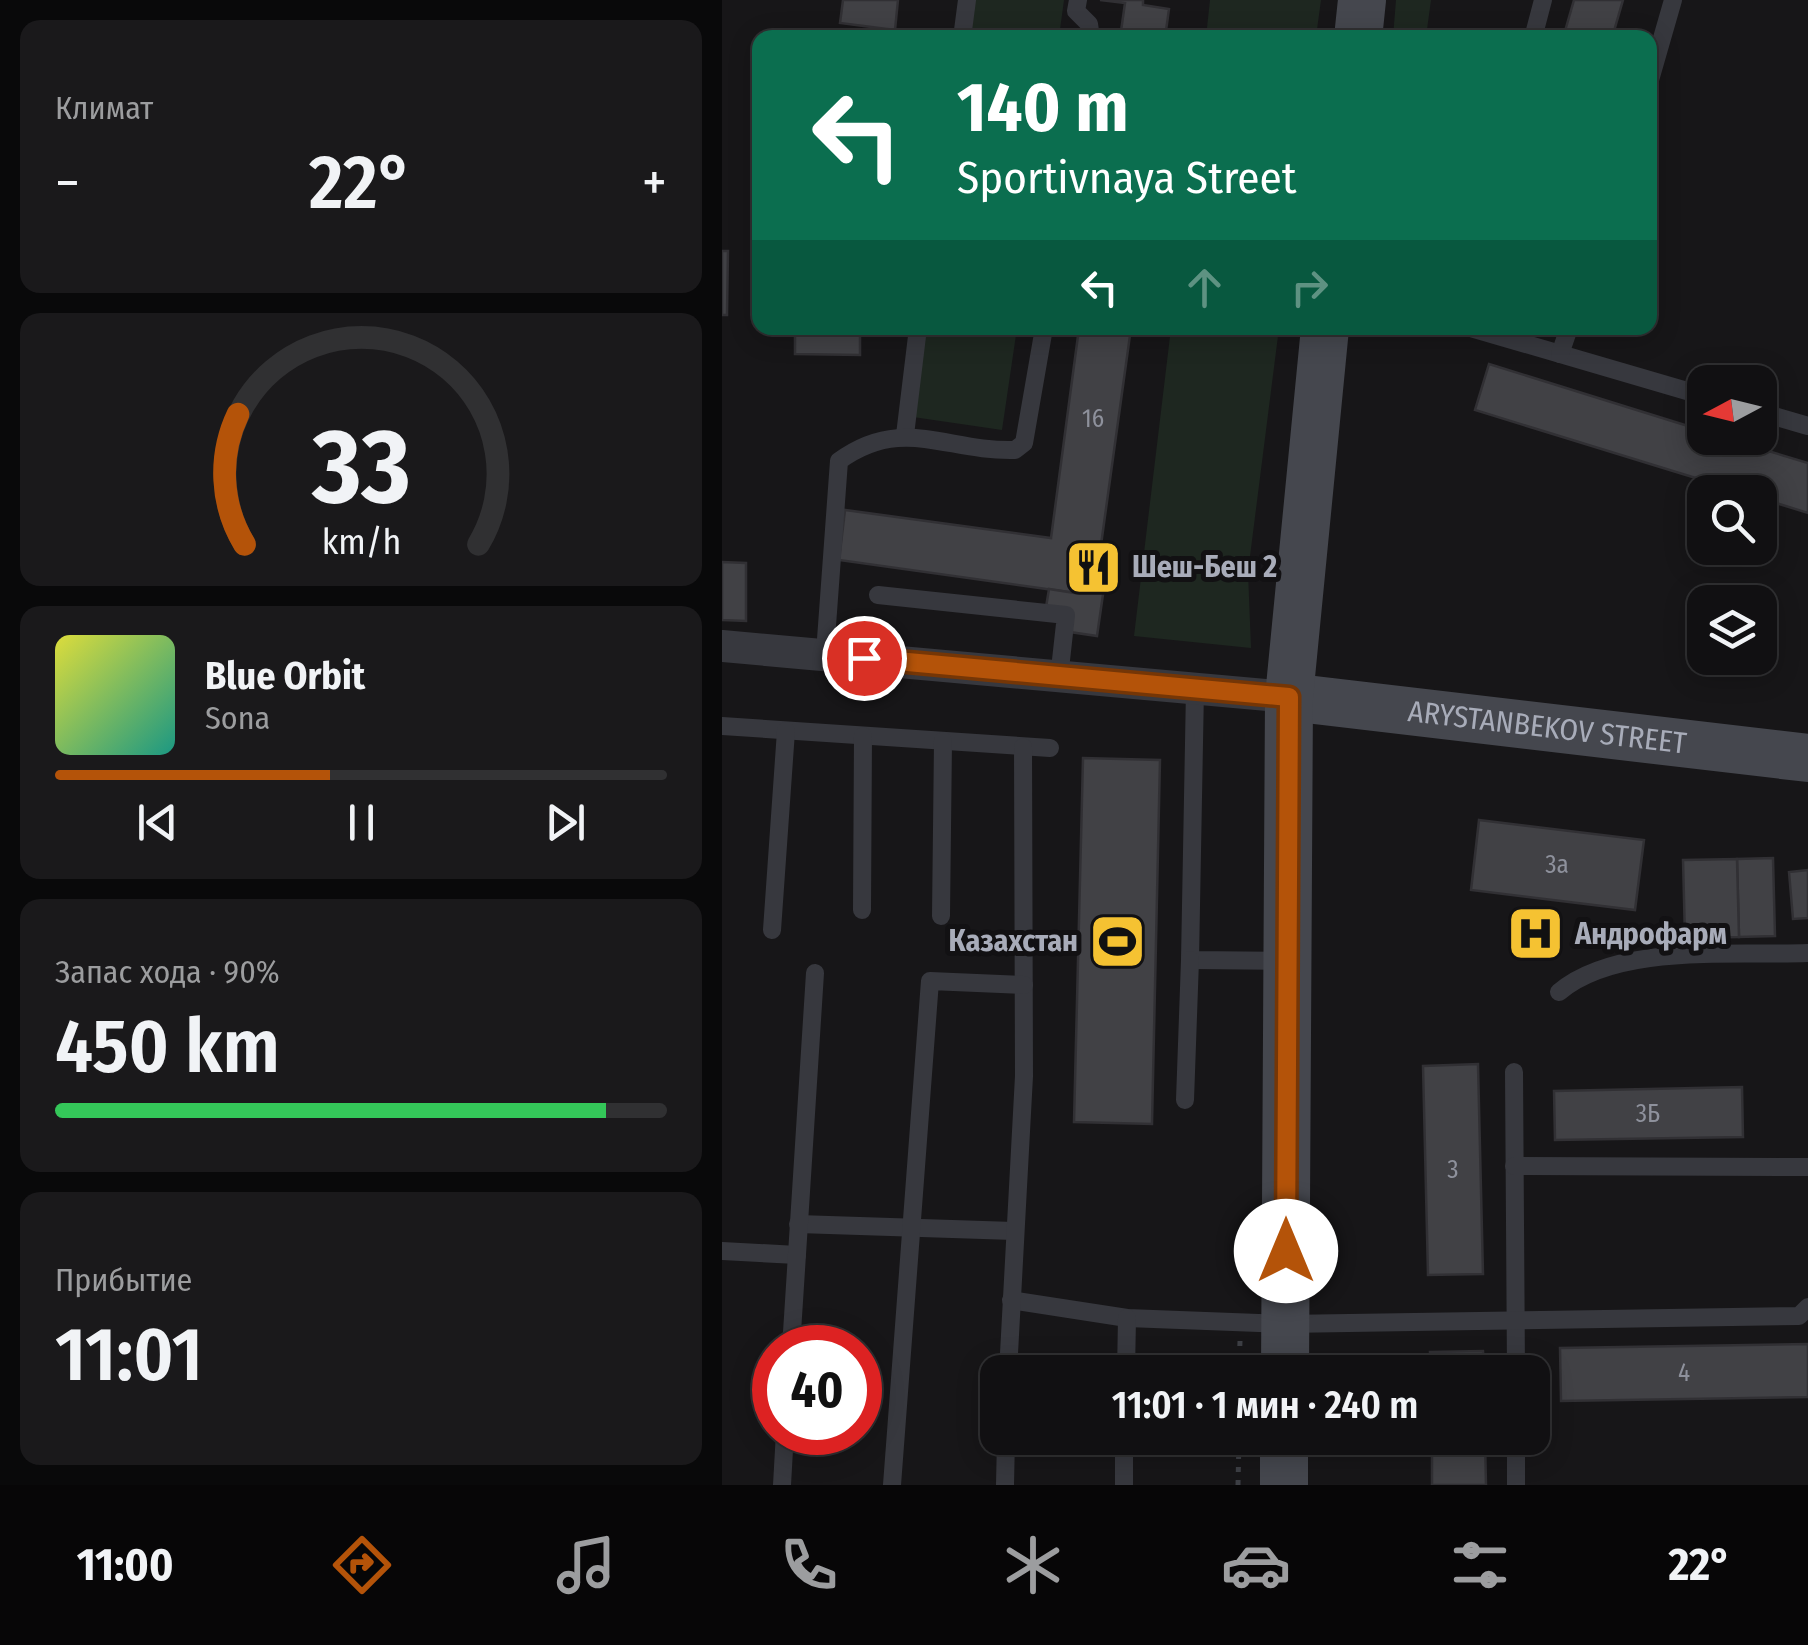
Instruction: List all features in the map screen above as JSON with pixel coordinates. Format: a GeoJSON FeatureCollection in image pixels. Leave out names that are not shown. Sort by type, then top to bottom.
{"type":"FeatureCollection","features":[{"type":"Feature","properties":{"kind":"street"},"geometry":{"type":"LineString","coordinates":[[1359,30],[1362,0]]}},
{"type":"Feature","properties":{"kind":"street"},"geometry":{"type":"LineString","coordinates":[[1285,1355],[1289,697],[1323,335]]}},
{"type":"Feature","properties":{"kind":"street"},"geometry":{"type":"LineString","coordinates":[[722,646],[1289,697]]}},
{"type":"Feature","properties":{"kind":"street","name":"ARYSTANBEKOV STREET"},"geometry":{"type":"LineString","coordinates":[[1289,697],[1808,758]]}},
{"type":"Feature","properties":{"kind":"street"},"geometry":{"type":"LineString","coordinates":[[1284,1455],[1284,1485]]}},
{"type":"Feature","properties":{"kind":"lane"},"geometry":{"type":"LineString","coordinates":[[963,30],[967,0]]}},
{"type":"Feature","properties":{"kind":"lane"},"geometry":{"type":"LineString","coordinates":[[1078,0],[1076,11],[1089,24],[1089,30]]}},
{"type":"Feature","properties":{"kind":"lane"},"geometry":{"type":"LineString","coordinates":[[1535,30],[1543,0]]}},
{"type":"Feature","properties":{"kind":"lane"},"geometry":{"type":"LineString","coordinates":[[1657,56],[1673,0]]}},
{"type":"Feature","properties":{"kind":"lane"},"geometry":{"type":"LineString","coordinates":[[905,435],[917,335]]}},
{"type":"Feature","properties":{"kind":"lane"},"geometry":{"type":"LineString","coordinates":[[824,653],[840,461],[859,447],[905,435],[1015,450],[1024,443],[1043,335]]}},
{"type":"Feature","properties":{"kind":"lane"},"geometry":{"type":"LineString","coordinates":[[1494,335],[1687,391]]}},
{"type":"Feature","properties":{"kind":"lane"},"geometry":{"type":"LineString","coordinates":[[1560,354],[1567,335]]}},
{"type":"Feature","properties":{"kind":"lane"},"geometry":{"type":"LineString","coordinates":[[1777,417],[1808,426]]}},
{"type":"Feature","properties":{"kind":"lane"},"geometry":{"type":"LineString","coordinates":[[878,596],[1066,616],[1059,678]]}},
{"type":"Feature","properties":{"kind":"lane"},"geometry":{"type":"LineString","coordinates":[[1185,1100],[1196,689]]}},
{"type":"Feature","properties":{"kind":"lane"},"geometry":{"type":"LineString","coordinates":[[722,726],[1050,748]]}},
{"type":"Feature","properties":{"kind":"lane"},"geometry":{"type":"LineString","coordinates":[[772,930],[786,730]]}},
{"type":"Feature","properties":{"kind":"lane"},"geometry":{"type":"LineString","coordinates":[[862,910],[863,736]]}},
{"type":"Feature","properties":{"kind":"lane"},"geometry":{"type":"LineString","coordinates":[[941,916],[943,741]]}},
{"type":"Feature","properties":{"kind":"lane"},"geometry":{"type":"LineString","coordinates":[[1008,1355],[1024,1076],[1023,747]]}},
{"type":"Feature","properties":{"kind":"lane"},"geometry":{"type":"LineString","coordinates":[[1558,992],[1580,974],[1599,967],[1654,958],[1808,953]]}},
{"type":"Feature","properties":{"kind":"lane"},"geometry":{"type":"LineString","coordinates":[[1190,960],[1288,960]]}},
{"type":"Feature","properties":{"kind":"lane"},"geometry":{"type":"LineString","coordinates":[[791,1325],[815,973]]}},
{"type":"Feature","properties":{"kind":"lane"},"geometry":{"type":"LineString","coordinates":[[892,1485],[930,981],[1024,985]]}},
{"type":"Feature","properties":{"kind":"lane"},"geometry":{"type":"LineString","coordinates":[[1514,1072],[1516,1355]]}},
{"type":"Feature","properties":{"kind":"lane"},"geometry":{"type":"LineString","coordinates":[[1514,1166],[1808,1167]]}},
{"type":"Feature","properties":{"kind":"lane"},"geometry":{"type":"LineString","coordinates":[[798,1224],[1014,1231]]}},
{"type":"Feature","properties":{"kind":"lane"},"geometry":{"type":"LineString","coordinates":[[722,1251],[796,1255]]}},
{"type":"Feature","properties":{"kind":"lane"},"geometry":{"type":"LineString","coordinates":[[1010,1300],[1126,1318],[1285,1324],[1798,1316],[1808,1306]]}},
{"type":"Feature","properties":{"kind":"lane"},"geometry":{"type":"LineString","coordinates":[[1126,1318],[1126,1355]]}},
{"type":"Feature","properties":{"kind":"lane"},"geometry":{"type":"LineString","coordinates":[[782,1485],[784,1455]]}},
{"type":"Feature","properties":{"kind":"lane"},"geometry":{"type":"LineString","coordinates":[[1005,1485],[1006,1455]]}},
{"type":"Feature","properties":{"kind":"lane"},"geometry":{"type":"LineString","coordinates":[[1124,1455],[1124,1485]]}},
{"type":"Feature","properties":{"kind":"lane"},"geometry":{"type":"LineString","coordinates":[[1516,1455],[1516,1485]]}},
{"type":"Feature","properties":{"kind":"path"},"geometry":{"type":"LineString","coordinates":[[1238,1455],[1238,1485]]}},
{"type":"Feature","properties":{"kind":"shaded area"},"geometry":{"type":"Polygon","coordinates":[[[973,0],[1064,0],[1060,30],[969,30],[973,0]]]}},
{"type":"Feature","properties":{"kind":"shaded area"},"geometry":{"type":"Polygon","coordinates":[[[1210,0],[1321,0],[1317,30],[1207,30],[1210,0]]]}},
{"type":"Feature","properties":{"kind":"shaded area"},"geometry":{"type":"Polygon","coordinates":[[[1396,0],[1431,0],[1427,30],[1394,30],[1396,0]]]}},
{"type":"Feature","properties":{"kind":"shaded area"},"geometry":{"type":"Polygon","coordinates":[[[925,335],[1016,335],[1002,430],[913,417],[925,335]]]}},
{"type":"Feature","properties":{"kind":"shaded area"},"geometry":{"type":"Polygon","coordinates":[[[1170,335],[1278,335],[1248,572],[1251,648],[1134,636],[1170,335]]]}},
{"type":"Feature","properties":{"kind":"building"},"geometry":{"type":"Polygon","coordinates":[[[843,0],[898,0],[895,30],[840,23],[843,0]]]}},
{"type":"Feature","properties":{"kind":"building"},"geometry":{"type":"Polygon","coordinates":[[[1100,0],[1143,0],[1143,5],[1169,9],[1166,30],[1121,30],[1125,3],[1100,0]]]}},
{"type":"Feature","properties":{"kind":"building"},"geometry":{"type":"Polygon","coordinates":[[[1574,0],[1623,0],[1614,30],[1565,30],[1574,0]]]}},
{"type":"Feature","properties":{"kind":"building"},"geometry":{"type":"Polygon","coordinates":[[[722,251],[728,251],[727,315],[722,315],[722,251]]]}},
{"type":"Feature","properties":{"kind":"building"},"geometry":{"type":"Polygon","coordinates":[[[795,335],[860,335],[860,355],[795,354],[795,335]]]}},
{"type":"Feature","properties":{"kind":"building"},"geometry":{"type":"Polygon","coordinates":[[[1078,335],[1130,335],[1101,545],[1082,542],[1075,593],[839,560],[845,510],[1051,538],[1078,335]]]}},
{"type":"Feature","properties":{"kind":"building"},"geometry":{"type":"Polygon","coordinates":[[[1489,364],[1687,426],[1687,455],[1777,454],[1808,463],[1808,513],[1777,503],[1777,475],[1687,475],[1475,410],[1489,364]]]}},
{"type":"Feature","properties":{"kind":"building","name":"Шеш-Беш 2"},"geometry":{"type":"Polygon","coordinates":[[[1082,542],[1110,546],[1097,636],[1070,632],[1046,607],[1049,589],[1075,593],[1082,542]]]}},
{"type":"Feature","properties":{"kind":"building"},"geometry":{"type":"Polygon","coordinates":[[[722,562],[746,563],[746,621],[722,620],[722,562]]]}},
{"type":"Feature","properties":{"kind":"building","name":"Казахстан"},"geometry":{"type":"Polygon","coordinates":[[[1083,758],[1160,760],[1152,1124],[1074,1122],[1083,758]]]}},
{"type":"Feature","properties":{"kind":"building"},"geometry":{"type":"Polygon","coordinates":[[[1479,820],[1644,840],[1635,910],[1471,890],[1479,820]]]}},
{"type":"Feature","properties":{"kind":"building"},"geometry":{"type":"Polygon","coordinates":[[[1773,858],[1775,936],[1739,937],[1737,859],[1773,858]]]}},
{"type":"Feature","properties":{"kind":"building"},"geometry":{"type":"Polygon","coordinates":[[[1737,859],[1739,937],[1685,938],[1683,860],[1737,859]]]}},
{"type":"Feature","properties":{"kind":"building"},"geometry":{"type":"Polygon","coordinates":[[[1808,870],[1808,918],[1793,919],[1789,872],[1808,870]]]}},
{"type":"Feature","properties":{"kind":"building"},"geometry":{"type":"Polygon","coordinates":[[[1478,1064],[1483,1274],[1428,1275],[1423,1066],[1478,1064]]]}},
{"type":"Feature","properties":{"kind":"building"},"geometry":{"type":"Polygon","coordinates":[[[1742,1087],[1743,1137],[1555,1140],[1554,1091],[1742,1087]]]}},
{"type":"Feature","properties":{"kind":"building"},"geometry":{"type":"Polygon","coordinates":[[[1808,1344],[1808,1397],[1561,1401],[1560,1348],[1808,1344]]]}},
{"type":"Feature","properties":{"kind":"building"},"geometry":{"type":"Polygon","coordinates":[[[1483,1351],[1483,1355],[1430,1355],[1430,1352],[1483,1351]]]}},
{"type":"Feature","properties":{"kind":"building"},"geometry":{"type":"Polygon","coordinates":[[[1432,1455],[1485,1455],[1486,1485],[1432,1485],[1432,1455]]]}},
{"type":"Feature","properties":{"kind":"place","name":"Шеш-Беш 2"},"geometry":{"type":"Point","coordinates":[1093,567]}},
{"type":"Feature","properties":{"kind":"place","name":"Андрофарм"},"geometry":{"type":"Point","coordinates":[1536,934]}},
{"type":"Feature","properties":{"kind":"place","name":"Казахстан"},"geometry":{"type":"Point","coordinates":[1117,941]}},
{"type":"Feature","properties":{"kind":"route"},"geometry":{"type":"LineString","coordinates":[[864,658],[1289,697],[1286,1251]]}}]}
